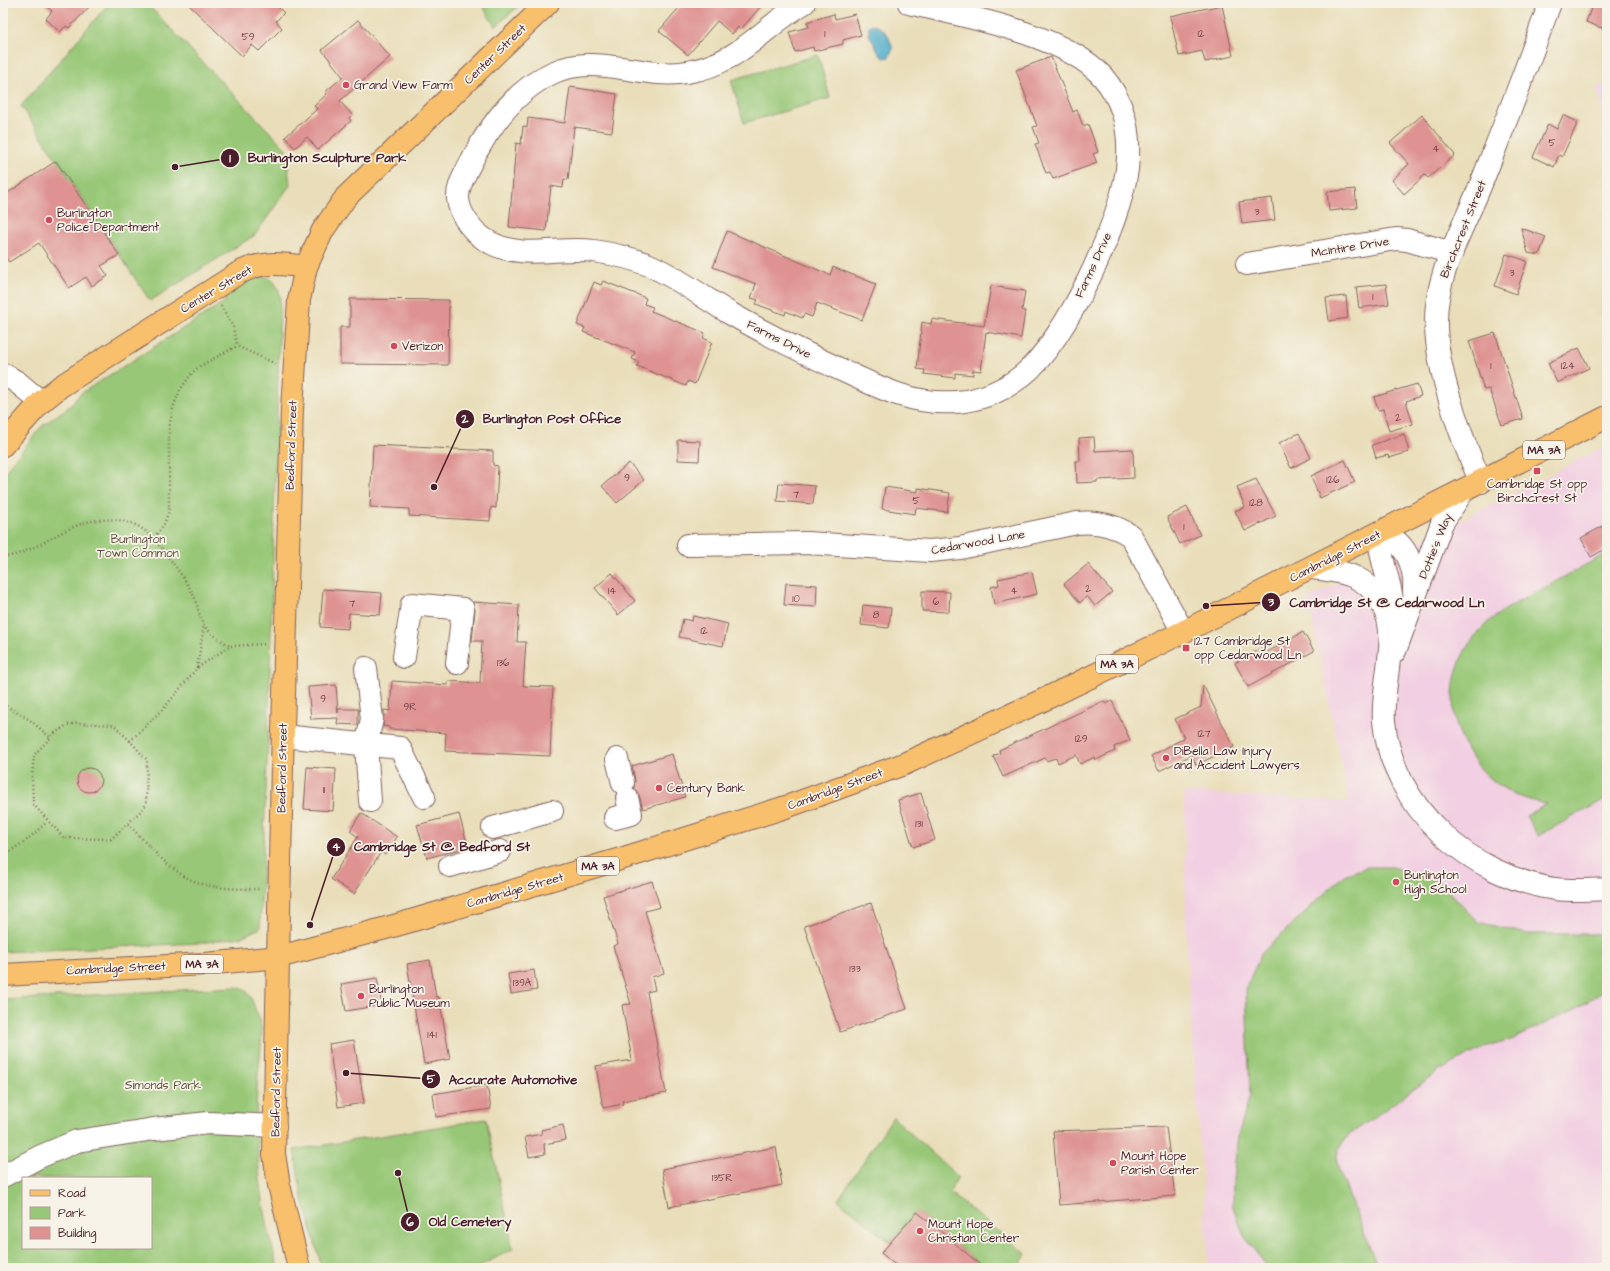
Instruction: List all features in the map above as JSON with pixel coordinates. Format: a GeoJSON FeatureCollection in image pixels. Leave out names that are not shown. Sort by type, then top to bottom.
{"type":"FeatureCollection","features":[{"type":"Feature","properties":{"kind":"main road","name":"Center Street"},"geometry":{"type":"LineString","coordinates":[[3,445],[41,402],[90,366],[247,268],[272,263],[306,267],[323,230],[346,197],[548,3]]}},
{"type":"Feature","properties":{"kind":"main road","name":"Bedford Street"},"geometry":{"type":"LineString","coordinates":[[299,1268],[279,1185],[274,1154],[285,644],[294,365],[299,300],[306,267]]}},
{"type":"Feature","properties":{"kind":"main road","name":"Cambridge Street"},"geometry":{"type":"LineString","coordinates":[[3,975],[205,964],[279,957],[364,935],[747,820],[904,764],[1041,701],[1311,568],[1607,417]]}},
{"type":"Feature","properties":{"kind":"street","name":"Farms Drive"},"geometry":{"type":"LineString","coordinates":[[804,3],[738,53],[699,69],[662,74],[606,65],[584,64],[562,69],[542,79],[514,101],[488,128],[461,182],[458,193],[461,211],[480,236],[489,242],[507,249],[526,252],[584,250],[629,259],[652,267],[767,334],[891,393],[914,400],[940,403],[976,400],[1009,386],[1038,361],[1076,303],[1100,253],[1119,201],[1127,168],[1127,129],[1116,95],[1101,74],[1081,59],[1050,43],[1013,29],[909,3]]}},
{"type":"Feature","properties":{"kind":"street","name":"Birchcrest Street"},"geometry":{"type":"LineString","coordinates":[[1472,486],[1469,454],[1455,412],[1437,342],[1437,302],[1452,253],[1513,103],[1550,3]]}},
{"type":"Feature","properties":{"kind":"street","name":"McIntire Drive"},"geometry":{"type":"LineString","coordinates":[[1247,264],[1396,239],[1407,240],[1452,253]]}},
{"type":"Feature","properties":{"kind":"street"},"geometry":{"type":"LineString","coordinates":[[3,374],[17,382],[41,402]]}},
{"type":"Feature","properties":{"kind":"street","name":"Dottie's Way"},"geometry":{"type":"LineString","coordinates":[[1386,681],[1396,648],[1442,523],[1472,486]]}},
{"type":"Feature","properties":{"kind":"street","name":"Cedarwood Lane"},"geometry":{"type":"LineString","coordinates":[[688,545],[807,543],[930,551],[967,546],[1077,523],[1102,523],[1120,528],[1131,536],[1183,632]]}},
{"type":"Feature","properties":{"kind":"street","name":"Dottie's Way"},"geometry":{"type":"LineString","coordinates":[[1412,605],[1415,577],[1410,559],[1387,535],[1379,533],[1379,545],[1392,596],[1393,614],[1383,710],[1390,754],[1407,791],[1419,809],[1436,830],[1466,852],[1492,868],[1524,881],[1556,889],[1607,889]]}},
{"type":"Feature","properties":{"kind":"street","name":"Dottie's Way"},"geometry":{"type":"LineString","coordinates":[[1311,568],[1336,570],[1356,577],[1376,596],[1386,611],[1391,631]]}},
{"type":"Feature","properties":{"kind":"street"},"geometry":{"type":"LineString","coordinates":[[404,657],[412,604],[463,609],[457,663]]}},
{"type":"Feature","properties":{"kind":"street"},"geometry":{"type":"LineString","coordinates":[[366,668],[372,719],[366,745],[370,801]]}},
{"type":"Feature","properties":{"kind":"street"},"geometry":{"type":"LineString","coordinates":[[283,736],[400,748],[424,797]]}},
{"type":"Feature","properties":{"kind":"street"},"geometry":{"type":"LineString","coordinates":[[615,818],[631,814],[617,759]]}},
{"type":"Feature","properties":{"kind":"street"},"geometry":{"type":"LineString","coordinates":[[492,828],[552,811]]}},
{"type":"Feature","properties":{"kind":"street"},"geometry":{"type":"LineString","coordinates":[[450,866],[500,851]]}},
{"type":"Feature","properties":{"kind":"street"},"geometry":{"type":"LineString","coordinates":[[3,1176],[39,1157],[77,1140],[208,1123],[275,1126]]}},
{"type":"Feature","properties":{"kind":"path"},"geometry":{"type":"LineString","coordinates":[[218,301],[231,323],[237,346]]}},
{"type":"Feature","properties":{"kind":"path"},"geometry":{"type":"LineString","coordinates":[[237,346],[278,365]]}},
{"type":"Feature","properties":{"kind":"path"},"geometry":{"type":"LineString","coordinates":[[154,537],[164,525],[169,510],[169,428],[173,408],[180,390],[192,373],[200,366],[237,346]]}},
{"type":"Feature","properties":{"kind":"path"},"geometry":{"type":"LineString","coordinates":[[3,557],[20,553],[73,527],[94,520],[129,522],[144,529],[154,537],[187,584],[199,610],[204,625],[197,668]]}},
{"type":"Feature","properties":{"kind":"path"},"geometry":{"type":"LineString","coordinates":[[204,625],[230,646]]}},
{"type":"Feature","properties":{"kind":"path"},"geometry":{"type":"LineString","coordinates":[[130,740],[165,707],[197,668],[230,646],[285,644]]}},
{"type":"Feature","properties":{"kind":"path"},"geometry":{"type":"LineString","coordinates":[[3,704],[30,720],[51,738]]}},
{"type":"Feature","properties":{"kind":"path"},"geometry":{"type":"LineString","coordinates":[[91,724],[115,726],[146,758],[146,804],[143,809],[111,839],[64,838],[47,822],[33,804],[32,777],[34,755],[51,738],[67,725],[91,724]]}},
{"type":"Feature","properties":{"kind":"path"},"geometry":{"type":"LineString","coordinates":[[3,856],[27,840],[47,822]]}},
{"type":"Feature","properties":{"kind":"path"},"geometry":{"type":"LineString","coordinates":[[128,824],[176,869],[198,882],[243,889],[280,890]]}},
{"type":"Feature","properties":{"kind":"shaded area"},"geometry":{"type":"Polygon","coordinates":[[[1607,84],[1607,122],[1596,87],[1607,84]]]}},
{"type":"Feature","properties":{"kind":"shaded area","name":"Burlington High School"},"geometry":{"type":"Polygon","coordinates":[[[1607,445],[1607,1268],[1209,1268],[1187,963],[1184,792],[1349,802],[1308,599],[1607,445]]]}},
{"type":"Feature","properties":{"kind":"green space"},"geometry":{"type":"Polygon","coordinates":[[[109,3],[146,3],[286,149],[290,185],[255,235],[150,301],[21,106],[109,3]]]}},
{"type":"Feature","properties":{"kind":"green space"},"geometry":{"type":"Polygon","coordinates":[[[481,3],[522,3],[495,27],[481,3]]]}},
{"type":"Feature","properties":{"kind":"green space"},"geometry":{"type":"Polygon","coordinates":[[[818,55],[830,98],[744,123],[731,80],[818,55]]]}},
{"type":"Feature","properties":{"kind":"green space","name":"Burlington Town Common"},"geometry":{"type":"Polygon","coordinates":[[[261,275],[272,280],[278,289],[280,297],[268,741],[260,928],[241,937],[200,943],[3,952],[3,474],[42,426],[70,406],[80,394],[226,301],[223,296],[247,281],[261,275]]]}},
{"type":"Feature","properties":{"kind":"green space"},"geometry":{"type":"Polygon","coordinates":[[[1607,553],[1607,798],[1538,836],[1526,816],[1547,804],[1518,796],[1493,780],[1473,760],[1460,735],[1454,708],[1455,680],[1464,653],[1488,622],[1507,608],[1607,553]]]}},
{"type":"Feature","properties":{"kind":"green space"},"geometry":{"type":"Polygon","coordinates":[[[1367,867],[1393,867],[1438,881],[1478,922],[1527,934],[1607,934],[1607,989],[1579,1007],[1511,1040],[1483,1048],[1439,1071],[1348,1136],[1340,1146],[1337,1156],[1337,1165],[1378,1268],[1268,1268],[1244,1236],[1233,1207],[1233,1180],[1238,1136],[1250,1096],[1246,988],[1261,954],[1344,875],[1367,867]]]}},
{"type":"Feature","properties":{"kind":"green space","name":"Simonds Park"},"geometry":{"type":"Polygon","coordinates":[[[234,987],[246,991],[251,997],[260,1020],[261,1028],[256,1110],[258,1155],[267,1224],[278,1268],[3,1268],[3,1000],[234,987]]]}},
{"type":"Feature","properties":{"kind":"green space"},"geometry":{"type":"Polygon","coordinates":[[[893,1117],[958,1177],[949,1192],[1026,1254],[1018,1268],[984,1268],[917,1212],[890,1242],[838,1200],[893,1117]]]}},
{"type":"Feature","properties":{"kind":"green space"},"geometry":{"type":"Polygon","coordinates":[[[486,1119],[513,1249],[476,1268],[322,1268],[302,1196],[294,1150],[486,1119]]]}},
{"type":"Feature","properties":{"kind":"water"},"geometry":{"type":"Polygon","coordinates":[[[871,24],[879,27],[888,35],[893,49],[889,57],[884,58],[880,55],[867,28],[871,24]]]}},
{"type":"Feature","properties":{"kind":"building"},"geometry":{"type":"Polygon","coordinates":[[[43,3],[93,3],[69,28],[66,26],[60,32],[46,19],[52,11],[43,3]]]}},
{"type":"Feature","properties":{"kind":"building"},"geometry":{"type":"Polygon","coordinates":[[[187,3],[274,3],[284,13],[276,21],[282,28],[259,51],[252,45],[242,56],[187,3]]]}},
{"type":"Feature","properties":{"kind":"building"},"geometry":{"type":"Polygon","coordinates":[[[683,3],[764,3],[740,30],[738,27],[732,34],[717,21],[688,55],[659,31],[683,3]]]}},
{"type":"Feature","properties":{"kind":"building"},"geometry":{"type":"Polygon","coordinates":[[[1593,3],[1607,3],[1607,30],[1586,22],[1593,3]]]}},
{"type":"Feature","properties":{"kind":"building"},"geometry":{"type":"Polygon","coordinates":[[[1222,5],[1233,56],[1205,62],[1202,51],[1179,56],[1170,16],[1222,5]]]}},
{"type":"Feature","properties":{"kind":"building"},"geometry":{"type":"Polygon","coordinates":[[[834,14],[835,19],[855,14],[861,35],[843,40],[843,44],[814,51],[813,47],[795,52],[789,32],[809,27],[807,22],[834,14]]]}},
{"type":"Feature","properties":{"kind":"building","name":"Grand View Farm"},"geometry":{"type":"Polygon","coordinates":[[[358,20],[390,57],[340,101],[352,115],[349,118],[351,121],[318,150],[307,137],[295,148],[285,137],[317,109],[314,106],[327,94],[325,92],[343,77],[322,50],[358,20]]]}},
{"type":"Feature","properties":{"kind":"building"},"geometry":{"type":"Polygon","coordinates":[[[1051,57],[1073,112],[1077,110],[1083,126],[1088,124],[1098,152],[1093,154],[1097,163],[1053,179],[1050,172],[1046,173],[1035,144],[1039,143],[1033,127],[1037,126],[1016,70],[1051,57]]]}},
{"type":"Feature","properties":{"kind":"building"},"geometry":{"type":"Polygon","coordinates":[[[570,87],[617,94],[612,132],[574,127],[568,180],[564,179],[563,188],[551,186],[546,231],[509,227],[516,143],[521,144],[523,126],[527,127],[528,118],[565,123],[570,87]]]}},
{"type":"Feature","properties":{"kind":"building"},"geometry":{"type":"Polygon","coordinates":[[[1422,115],[1455,155],[1428,178],[1425,175],[1404,194],[1392,180],[1409,164],[1390,143],[1422,115]]]}},
{"type":"Feature","properties":{"kind":"building"},"geometry":{"type":"Polygon","coordinates":[[[1563,115],[1578,122],[1562,157],[1559,155],[1554,167],[1533,157],[1548,124],[1557,129],[1563,115]]]}},
{"type":"Feature","properties":{"kind":"building","name":"Burlington Police Department"},"geometry":{"type":"Polygon","coordinates":[[[56,161],[119,255],[101,266],[108,276],[92,286],[86,277],[69,288],[39,243],[9,262],[3,254],[3,196],[56,161]]]}},
{"type":"Feature","properties":{"kind":"building"},"geometry":{"type":"Polygon","coordinates":[[[1355,189],[1357,208],[1329,211],[1327,192],[1355,189]]]}},
{"type":"Feature","properties":{"kind":"building"},"geometry":{"type":"Polygon","coordinates":[[[1272,198],[1275,220],[1242,224],[1239,202],[1272,198]]]}},
{"type":"Feature","properties":{"kind":"building"},"geometry":{"type":"Polygon","coordinates":[[[1521,228],[1546,237],[1539,255],[1528,253],[1521,228]]]}},
{"type":"Feature","properties":{"kind":"building"},"geometry":{"type":"Polygon","coordinates":[[[727,231],[830,275],[833,267],[876,284],[862,320],[817,303],[812,317],[804,314],[802,318],[786,311],[785,315],[756,304],[758,300],[751,298],[756,284],[713,267],[727,231]]]}},
{"type":"Feature","properties":{"kind":"building"},"geometry":{"type":"Polygon","coordinates":[[[1506,254],[1527,261],[1516,294],[1495,286],[1506,254]]]}},
{"type":"Feature","properties":{"kind":"building"},"geometry":{"type":"Polygon","coordinates":[[[603,281],[646,298],[644,304],[653,307],[651,311],[705,333],[703,338],[712,342],[695,384],[688,381],[686,386],[637,366],[639,362],[632,359],[635,352],[583,332],[585,328],[577,325],[594,282],[601,285],[603,281]]]}},
{"type":"Feature","properties":{"kind":"building"},"geometry":{"type":"Polygon","coordinates":[[[1386,284],[1389,304],[1359,308],[1356,287],[1386,284]]]}},
{"type":"Feature","properties":{"kind":"building"},"geometry":{"type":"Polygon","coordinates":[[[991,286],[1025,291],[1022,310],[1025,311],[1021,338],[986,332],[981,371],[973,370],[973,375],[955,373],[955,378],[924,374],[925,370],[917,369],[922,322],[931,324],[932,319],[984,326],[991,286]]]}},
{"type":"Feature","properties":{"kind":"building"},"geometry":{"type":"Polygon","coordinates":[[[1346,296],[1348,318],[1329,321],[1326,298],[1346,296]]]}},
{"type":"Feature","properties":{"kind":"building","name":"Verizon"},"geometry":{"type":"Polygon","coordinates":[[[350,299],[449,300],[448,365],[340,364],[340,327],[350,327],[350,299]]]}},
{"type":"Feature","properties":{"kind":"building"},"geometry":{"type":"Polygon","coordinates":[[[1495,333],[1523,419],[1502,425],[1489,389],[1484,390],[1469,341],[1495,333]]]}},
{"type":"Feature","properties":{"kind":"building"},"geometry":{"type":"Polygon","coordinates":[[[1579,348],[1589,368],[1557,383],[1548,363],[1579,348]]]}},
{"type":"Feature","properties":{"kind":"building"},"geometry":{"type":"Polygon","coordinates":[[[1417,384],[1421,396],[1406,401],[1413,424],[1389,431],[1383,409],[1378,410],[1374,397],[1417,384]]]}},
{"type":"Feature","properties":{"kind":"building"},"geometry":{"type":"Polygon","coordinates":[[[1299,433],[1311,458],[1291,468],[1279,443],[1299,433]]]}},
{"type":"Feature","properties":{"kind":"building"},"geometry":{"type":"Polygon","coordinates":[[[1404,434],[1409,452],[1389,458],[1388,455],[1376,458],[1372,445],[1404,434]]]}},
{"type":"Feature","properties":{"kind":"building"},"geometry":{"type":"Polygon","coordinates":[[[1094,437],[1095,451],[1133,449],[1134,478],[1097,480],[1097,482],[1077,483],[1076,461],[1080,461],[1079,438],[1094,437]]]}},
{"type":"Feature","properties":{"kind":"building"},"geometry":{"type":"Polygon","coordinates":[[[678,440],[700,441],[699,461],[678,460],[678,440]]]}},
{"type":"Feature","properties":{"kind":"building"},"geometry":{"type":"Polygon","coordinates":[[[373,445],[493,451],[493,465],[498,466],[496,508],[491,507],[490,521],[409,516],[409,509],[370,507],[373,445]]]}},
{"type":"Feature","properties":{"kind":"building"},"geometry":{"type":"Polygon","coordinates":[[[1345,460],[1355,482],[1320,498],[1311,476],[1345,460]]]}},
{"type":"Feature","properties":{"kind":"building"},"geometry":{"type":"Polygon","coordinates":[[[629,463],[644,480],[617,503],[602,486],[629,463]]]}},
{"type":"Feature","properties":{"kind":"building"},"geometry":{"type":"Polygon","coordinates":[[[1256,479],[1276,516],[1245,531],[1235,511],[1245,507],[1237,487],[1256,479]]]}},
{"type":"Feature","properties":{"kind":"building"},"geometry":{"type":"Polygon","coordinates":[[[779,483],[815,486],[813,504],[777,501],[779,483]]]}},
{"type":"Feature","properties":{"kind":"building"},"geometry":{"type":"Polygon","coordinates":[[[885,487],[918,492],[918,488],[950,493],[947,512],[916,508],[915,514],[882,509],[885,487]]]}},
{"type":"Feature","properties":{"kind":"building"},"geometry":{"type":"Polygon","coordinates":[[[1187,507],[1200,535],[1180,544],[1167,517],[1187,507]]]}},
{"type":"Feature","properties":{"kind":"building"},"geometry":{"type":"Polygon","coordinates":[[[1607,524],[1607,548],[1591,557],[1581,538],[1607,524]]]}},
{"type":"Feature","properties":{"kind":"building"},"geometry":{"type":"Polygon","coordinates":[[[1088,564],[1112,592],[1095,606],[1087,596],[1080,603],[1064,584],[1088,564]]]}},
{"type":"Feature","properties":{"kind":"building"},"geometry":{"type":"Polygon","coordinates":[[[1032,572],[1037,594],[994,604],[991,587],[999,585],[998,579],[1032,572]]]}},
{"type":"Feature","properties":{"kind":"building"},"geometry":{"type":"Polygon","coordinates":[[[612,573],[635,601],[618,615],[595,588],[612,573]]]}},
{"type":"Feature","properties":{"kind":"building"},"geometry":{"type":"Polygon","coordinates":[[[786,583],[817,585],[816,607],[784,605],[786,583]]]}},
{"type":"Feature","properties":{"kind":"building"},"geometry":{"type":"Polygon","coordinates":[[[323,589],[382,593],[380,615],[349,613],[348,629],[320,627],[323,589]]]}},
{"type":"Feature","properties":{"kind":"building"},"geometry":{"type":"Polygon","coordinates":[[[922,591],[950,592],[949,612],[922,611],[922,591]]]}},
{"type":"Feature","properties":{"kind":"building"},"geometry":{"type":"Polygon","coordinates":[[[473,602],[519,605],[517,642],[526,642],[523,686],[553,687],[550,756],[445,751],[446,733],[389,729],[389,727],[383,726],[384,710],[390,711],[392,681],[448,685],[448,681],[480,683],[482,641],[472,641],[475,610],[473,602]]]}},
{"type":"Feature","properties":{"kind":"building"},"geometry":{"type":"Polygon","coordinates":[[[863,605],[891,608],[889,628],[861,625],[863,605]]]}},
{"type":"Feature","properties":{"kind":"building"},"geometry":{"type":"Polygon","coordinates":[[[693,616],[728,624],[723,646],[679,637],[683,619],[692,621],[693,616]]]}},
{"type":"Feature","properties":{"kind":"building"},"geometry":{"type":"Polygon","coordinates":[[[1303,632],[1314,651],[1248,687],[1235,663],[1261,648],[1264,654],[1303,632]]]}},
{"type":"Feature","properties":{"kind":"building"},"geometry":{"type":"Polygon","coordinates":[[[336,685],[338,713],[338,709],[358,709],[358,725],[337,724],[338,718],[311,719],[308,687],[336,685]]]}},
{"type":"Feature","properties":{"kind":"building"},"geometry":{"type":"Polygon","coordinates":[[[1203,685],[1234,747],[1196,765],[1192,755],[1159,771],[1151,756],[1184,738],[1175,719],[1201,707],[1203,685]]]}},
{"type":"Feature","properties":{"kind":"building"},"geometry":{"type":"Polygon","coordinates":[[[1104,701],[1106,704],[1112,701],[1130,740],[1114,747],[1115,751],[1096,760],[1095,757],[1080,764],[1076,755],[1058,763],[1056,758],[1046,761],[1045,758],[1003,777],[993,756],[1000,753],[999,750],[1104,701]]]}},
{"type":"Feature","properties":{"kind":"building","name":"Century Bank"},"geometry":{"type":"Polygon","coordinates":[[[672,754],[685,797],[643,809],[639,795],[634,788],[635,780],[632,766],[672,754]]]}},
{"type":"Feature","properties":{"kind":"building"},"geometry":{"type":"Polygon","coordinates":[[[307,767],[336,769],[333,811],[304,809],[307,767]]]}},
{"type":"Feature","properties":{"kind":"building"},"geometry":{"type":"Polygon","coordinates":[[[89,768],[97,772],[101,780],[97,788],[89,792],[81,788],[77,780],[81,772],[89,768]]]}},
{"type":"Feature","properties":{"kind":"building"},"geometry":{"type":"Polygon","coordinates":[[[921,793],[935,840],[913,847],[898,800],[921,793]]]}},
{"type":"Feature","properties":{"kind":"building"},"geometry":{"type":"Polygon","coordinates":[[[361,813],[397,837],[385,855],[381,852],[354,894],[331,879],[358,837],[350,831],[361,813]]]}},
{"type":"Feature","properties":{"kind":"building"},"geometry":{"type":"Polygon","coordinates":[[[459,814],[468,847],[427,858],[417,825],[459,814]]]}},
{"type":"Feature","properties":{"kind":"building"},"geometry":{"type":"Polygon","coordinates":[[[652,881],[660,907],[645,911],[664,973],[652,977],[655,990],[647,992],[666,1093],[622,1101],[623,1104],[603,1108],[596,1066],[632,1060],[622,1005],[631,1004],[613,946],[618,944],[603,896],[652,881]]]}},
{"type":"Feature","properties":{"kind":"building"},"geometry":{"type":"Polygon","coordinates":[[[871,903],[907,1009],[840,1032],[804,926],[871,903]]]}},
{"type":"Feature","properties":{"kind":"building"},"geometry":{"type":"Polygon","coordinates":[[[430,960],[436,997],[439,997],[450,1059],[424,1064],[407,964],[430,960]]]}},
{"type":"Feature","properties":{"kind":"building"},"geometry":{"type":"Polygon","coordinates":[[[534,970],[537,990],[511,994],[508,974],[534,970]]]}},
{"type":"Feature","properties":{"kind":"building"},"geometry":{"type":"Polygon","coordinates":[[[377,978],[382,1005],[346,1011],[341,984],[377,978]]]}},
{"type":"Feature","properties":{"kind":"building"},"geometry":{"type":"Polygon","coordinates":[[[354,1040],[364,1103],[338,1107],[329,1044],[354,1040]]]}},
{"type":"Feature","properties":{"kind":"building"},"geometry":{"type":"Polygon","coordinates":[[[487,1085],[491,1109],[436,1117],[433,1094],[487,1085]]]}},
{"type":"Feature","properties":{"kind":"building"},"geometry":{"type":"Polygon","coordinates":[[[563,1125],[566,1140],[544,1144],[545,1154],[529,1157],[525,1137],[542,1134],[541,1130],[563,1125]]]}},
{"type":"Feature","properties":{"kind":"building","name":"Mount Hope Parish Center"},"geometry":{"type":"Polygon","coordinates":[[[1166,1127],[1175,1196],[1059,1205],[1053,1131],[1166,1127]]]}},
{"type":"Feature","properties":{"kind":"building"},"geometry":{"type":"Polygon","coordinates":[[[776,1147],[782,1185],[669,1207],[662,1169],[776,1147]]]}},
{"type":"Feature","properties":{"kind":"building","name":"Mount Hope Christian Center"},"geometry":{"type":"Polygon","coordinates":[[[917,1212],[984,1268],[899,1268],[881,1253],[917,1212]]]}},
{"type":"Feature","properties":{"kind":"place","name":"Grand View Farm"},"geometry":{"type":"Point","coordinates":[346,85]}},
{"type":"Feature","properties":{"kind":"place","name":"Burlington Sculpture Park"},"geometry":{"type":"Point","coordinates":[175,167]}},
{"type":"Feature","properties":{"kind":"place","name":"Burlington Police Department"},"geometry":{"type":"Point","coordinates":[49,220]}},
{"type":"Feature","properties":{"kind":"place","name":"Verizon"},"geometry":{"type":"Point","coordinates":[394,346]}},
{"type":"Feature","properties":{"kind":"place","name":"Cambridge St opp Birchcrest St"},"geometry":{"type":"Point","coordinates":[1537,471]}},
{"type":"Feature","properties":{"kind":"place","name":"Burlington Post Office"},"geometry":{"type":"Point","coordinates":[434,487]}},
{"type":"Feature","properties":{"kind":"place","name":"Cambridge St @ Cedarwood Ln"},"geometry":{"type":"Point","coordinates":[1206,606]}},
{"type":"Feature","properties":{"kind":"place","name":"127 Cambridge St opp Cedarwood Ln"},"geometry":{"type":"Point","coordinates":[1186,648]}},
{"type":"Feature","properties":{"kind":"place","name":"DiBella Law Injury and Accident Lawyers"},"geometry":{"type":"Point","coordinates":[1166,758]}},
{"type":"Feature","properties":{"kind":"place","name":"Century Bank"},"geometry":{"type":"Point","coordinates":[659,788]}},
{"type":"Feature","properties":{"kind":"place","name":"Burlington High School"},"geometry":{"type":"Point","coordinates":[1396,882]}},
{"type":"Feature","properties":{"kind":"place","name":"Cambridge St @ Bedford St"},"geometry":{"type":"Point","coordinates":[310,925]}},
{"type":"Feature","properties":{"kind":"place","name":"Burlington Public Museum"},"geometry":{"type":"Point","coordinates":[361,996]}},
{"type":"Feature","properties":{"kind":"place","name":"Accurate Automotive"},"geometry":{"type":"Point","coordinates":[346,1073]}},
{"type":"Feature","properties":{"kind":"place","name":"Mount Hope Parish Center"},"geometry":{"type":"Point","coordinates":[1113,1163]}},
{"type":"Feature","properties":{"kind":"place","name":"Old Cemetery"},"geometry":{"type":"Point","coordinates":[398,1173]}},
{"type":"Feature","properties":{"kind":"place","name":"Mount Hope Christian Center"},"geometry":{"type":"Point","coordinates":[920,1231]}}]}
